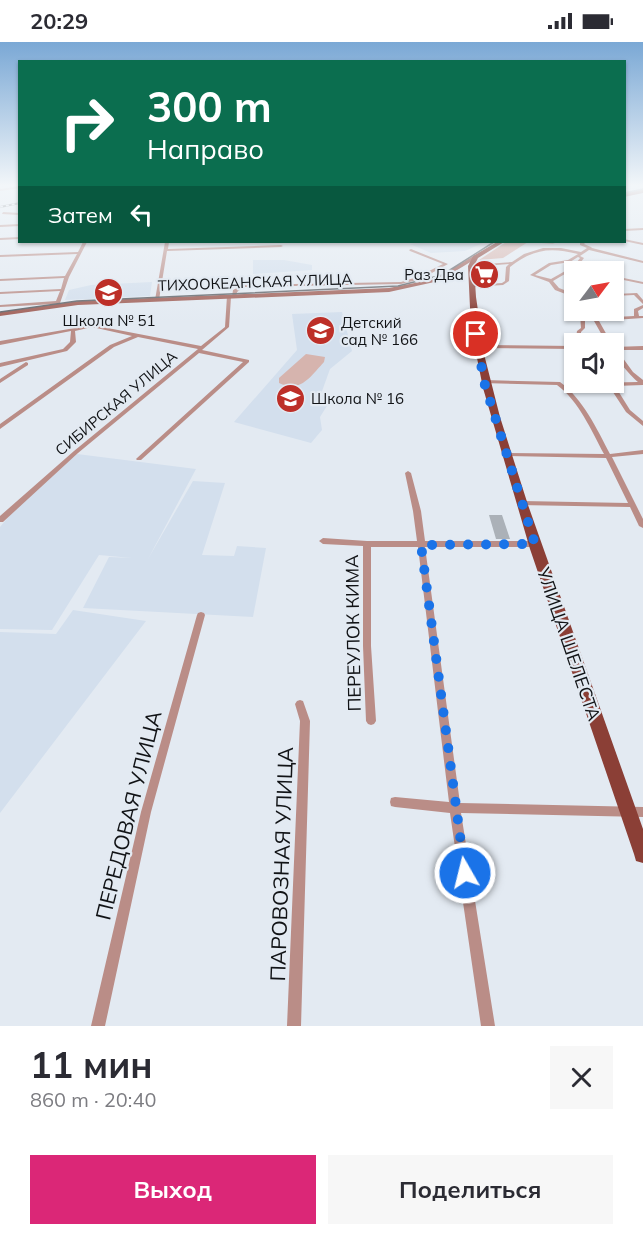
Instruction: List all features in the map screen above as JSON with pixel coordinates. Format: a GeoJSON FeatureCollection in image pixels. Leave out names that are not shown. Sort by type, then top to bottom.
{"type":"FeatureCollection","features":[{"type":"Feature","properties":{"kind":"main road","name":"ТИХООКЕАНСКАЯ УЛИЦА"},"geometry":{"type":"LineString","coordinates":[[0,314],[57,303],[389,290],[427,283],[449,275],[499,243]]}},
{"type":"Feature","properties":{"kind":"main road","name":"УЛИЦА ШЕЛЕСТА"},"geometry":{"type":"LineString","coordinates":[[476,257],[471,266],[471,282],[477,347],[484,382],[535,544],[636,812],[643,854]]}},
{"type":"Feature","properties":{"kind":"main road"},"geometry":{"type":"LineString","coordinates":[[449,275],[459,273],[471,282]]}},
{"type":"Feature","properties":{"kind":"street"},"geometry":{"type":"LineString","coordinates":[[0,239],[18,238]]}},
{"type":"Feature","properties":{"kind":"street"},"geometry":{"type":"LineString","coordinates":[[626,240],[643,244]]}},
{"type":"Feature","properties":{"kind":"street"},"geometry":{"type":"LineString","coordinates":[[0,306],[57,303],[67,276],[84,243]]}},
{"type":"Feature","properties":{"kind":"street"},"geometry":{"type":"LineString","coordinates":[[157,300],[167,243]]}},
{"type":"Feature","properties":{"kind":"street"},"geometry":{"type":"LineString","coordinates":[[582,243],[581,244],[590,246],[589,249]]}},
{"type":"Feature","properties":{"kind":"street"},"geometry":{"type":"LineString","coordinates":[[165,250],[281,246]]}},
{"type":"Feature","properties":{"kind":"street"},"geometry":{"type":"LineString","coordinates":[[471,282],[504,284],[507,281],[507,268],[512,263],[541,248],[556,247],[579,255],[582,258],[580,261]]}},
{"type":"Feature","properties":{"kind":"street"},"geometry":{"type":"LineString","coordinates":[[564,291],[557,289],[551,281],[532,275],[548,264],[569,261],[589,249],[643,262]]}},
{"type":"Feature","properties":{"kind":"street"},"geometry":{"type":"LineString","coordinates":[[231,297],[243,286],[401,283],[419,278],[446,264],[411,250]]}},
{"type":"Feature","properties":{"kind":"street"},"geometry":{"type":"LineString","coordinates":[[0,256],[78,253]]}},
{"type":"Feature","properties":{"kind":"street"},"geometry":{"type":"LineString","coordinates":[[471,266],[512,263]]}},
{"type":"Feature","properties":{"kind":"street"},"geometry":{"type":"LineString","coordinates":[[551,281],[564,273]]}},
{"type":"Feature","properties":{"kind":"street"},"geometry":{"type":"LineString","coordinates":[[0,280],[67,276]]}},
{"type":"Feature","properties":{"kind":"street"},"geometry":{"type":"LineString","coordinates":[[624,279],[643,284]]}},
{"type":"Feature","properties":{"kind":"street"},"geometry":{"type":"LineString","coordinates":[[0,293],[61,290]]}},
{"type":"Feature","properties":{"kind":"street"},"geometry":{"type":"LineString","coordinates":[[624,294],[638,295],[643,304],[636,310],[640,318],[624,319]]}},
{"type":"Feature","properties":{"kind":"street","name":"СИБИРСКАЯ УЛИЦА"},"geometry":{"type":"LineString","coordinates":[[0,520],[76,452],[227,327],[231,297]]}},
{"type":"Feature","properties":{"kind":"street"},"geometry":{"type":"LineString","coordinates":[[0,343],[92,326],[247,361],[139,459]]}},
{"type":"Feature","properties":{"kind":"street"},"geometry":{"type":"LineString","coordinates":[[0,365],[64,350],[73,342],[73,329]]}},
{"type":"Feature","properties":{"kind":"street"},"geometry":{"type":"LineString","coordinates":[[0,428],[112,346],[138,335]]}},
{"type":"Feature","properties":{"kind":"street"},"geometry":{"type":"LineString","coordinates":[[477,347],[564,348]]}},
{"type":"Feature","properties":{"kind":"street"},"geometry":{"type":"LineString","coordinates":[[624,349],[643,348]]}},
{"type":"Feature","properties":{"kind":"street"},"geometry":{"type":"LineString","coordinates":[[0,381],[26,364]]}},
{"type":"Feature","properties":{"kind":"street"},"geometry":{"type":"LineString","coordinates":[[624,364],[631,374],[643,383]]}},
{"type":"Feature","properties":{"kind":"street"},"geometry":{"type":"LineString","coordinates":[[484,382],[558,383],[569,390],[607,456],[643,526]]}},
{"type":"Feature","properties":{"kind":"street"},"geometry":{"type":"LineString","coordinates":[[624,384],[643,383]]}},
{"type":"Feature","properties":{"kind":"street"},"geometry":{"type":"LineString","coordinates":[[616,393],[628,411],[643,424]]}},
{"type":"Feature","properties":{"kind":"street"},"geometry":{"type":"LineString","coordinates":[[506,455],[607,456],[643,452]]}},
{"type":"Feature","properties":{"kind":"street"},"geometry":{"type":"LineString","coordinates":[[408,473],[421,545],[455,808],[488,1026]]}},
{"type":"Feature","properties":{"kind":"street"},"geometry":{"type":"LineString","coordinates":[[522,503],[632,505]]}},
{"type":"Feature","properties":{"kind":"street"},"geometry":{"type":"LineString","coordinates":[[323,541],[421,545],[535,544]]}},
{"type":"Feature","properties":{"kind":"street","name":"ПЕРЕУЛОК КИМА"},"geometry":{"type":"LineString","coordinates":[[367,544],[367,646],[371,721]]}},
{"type":"Feature","properties":{"kind":"street","name":"ПЕРЕДОВАЯ УЛИЦА"},"geometry":{"type":"LineString","coordinates":[[98,1026],[146,813],[201,615]]}},
{"type":"Feature","properties":{"kind":"street","name":"ПАРОВОЗНАЯ УЛИЦА"},"geometry":{"type":"LineString","coordinates":[[294,1026],[305,721],[300,704]]}},
{"type":"Feature","properties":{"kind":"street"},"geometry":{"type":"LineString","coordinates":[[395,802],[455,808],[636,812]]}},
{"type":"Feature","properties":{"kind":"shaded area"},"geometry":{"type":"Polygon","coordinates":[[[483,243],[465,251],[431,253],[410,244],[483,243]]]}},
{"type":"Feature","properties":{"kind":"shaded area"},"geometry":{"type":"Polygon","coordinates":[[[504,243],[526,243],[503,258],[479,260],[504,243]]]}},
{"type":"Feature","properties":{"kind":"shaded area"},"geometry":{"type":"Polygon","coordinates":[[[253,260],[284,260],[312,265],[312,270],[253,274],[253,260]]]}},
{"type":"Feature","properties":{"kind":"shaded area","name":"Школа № 51"},"geometry":{"type":"Polygon","coordinates":[[[152,282],[150,296],[65,300],[69,290],[91,285],[152,282]]]}},
{"type":"Feature","properties":{"kind":"shaded area","name":"Школа № 16"},"geometry":{"type":"Polygon","coordinates":[[[342,312],[352,351],[330,369],[321,394],[330,401],[320,417],[322,430],[311,443],[234,422],[297,350],[292,314],[342,312]]]}},
{"type":"Feature","properties":{"kind":"shaded area"},"geometry":{"type":"Polygon","coordinates":[[[306,354],[325,357],[324,362],[299,385],[287,386],[279,383],[279,378],[306,354]]]}},
{"type":"Feature","properties":{"kind":"shaded area"},"geometry":{"type":"Polygon","coordinates":[[[77,454],[196,469],[148,559],[193,481],[225,483],[202,555],[234,556],[237,546],[266,548],[253,617],[83,608],[109,557],[132,558],[99,555],[52,630],[0,629],[0,527],[16,508],[77,454]]]}},
{"type":"Feature","properties":{"kind":"shaded area"},"geometry":{"type":"Polygon","coordinates":[[[73,610],[146,621],[0,813],[0,632],[56,634],[73,610]]]}},
{"type":"Feature","properties":{"kind":"building"},"geometry":{"type":"Polygon","coordinates":[[[489,515],[502,515],[510,539],[496,539],[489,515]]]}},
{"type":"Feature","properties":{"kind":"tram line"},"geometry":{"type":"LineString","coordinates":[[0,312],[77,301],[398,286],[442,275],[492,243]]}},
{"type":"Feature","properties":{"kind":"place","name":"Раз Два"},"geometry":{"type":"Point","coordinates":[485,274]}},
{"type":"Feature","properties":{"kind":"place","name":"Школа № 51"},"geometry":{"type":"Point","coordinates":[109,293]}},
{"type":"Feature","properties":{"kind":"place","name":"Детский сад № 166"},"geometry":{"type":"Point","coordinates":[320,331]}},
{"type":"Feature","properties":{"kind":"place","name":"Школа № 16"},"geometry":{"type":"Point","coordinates":[290,398]}},
{"type":"Feature","properties":{"kind":"route"},"geometry":{"type":"LineString","coordinates":[[465,873],[421,545],[535,544],[484,382],[476,334]]}}]}
